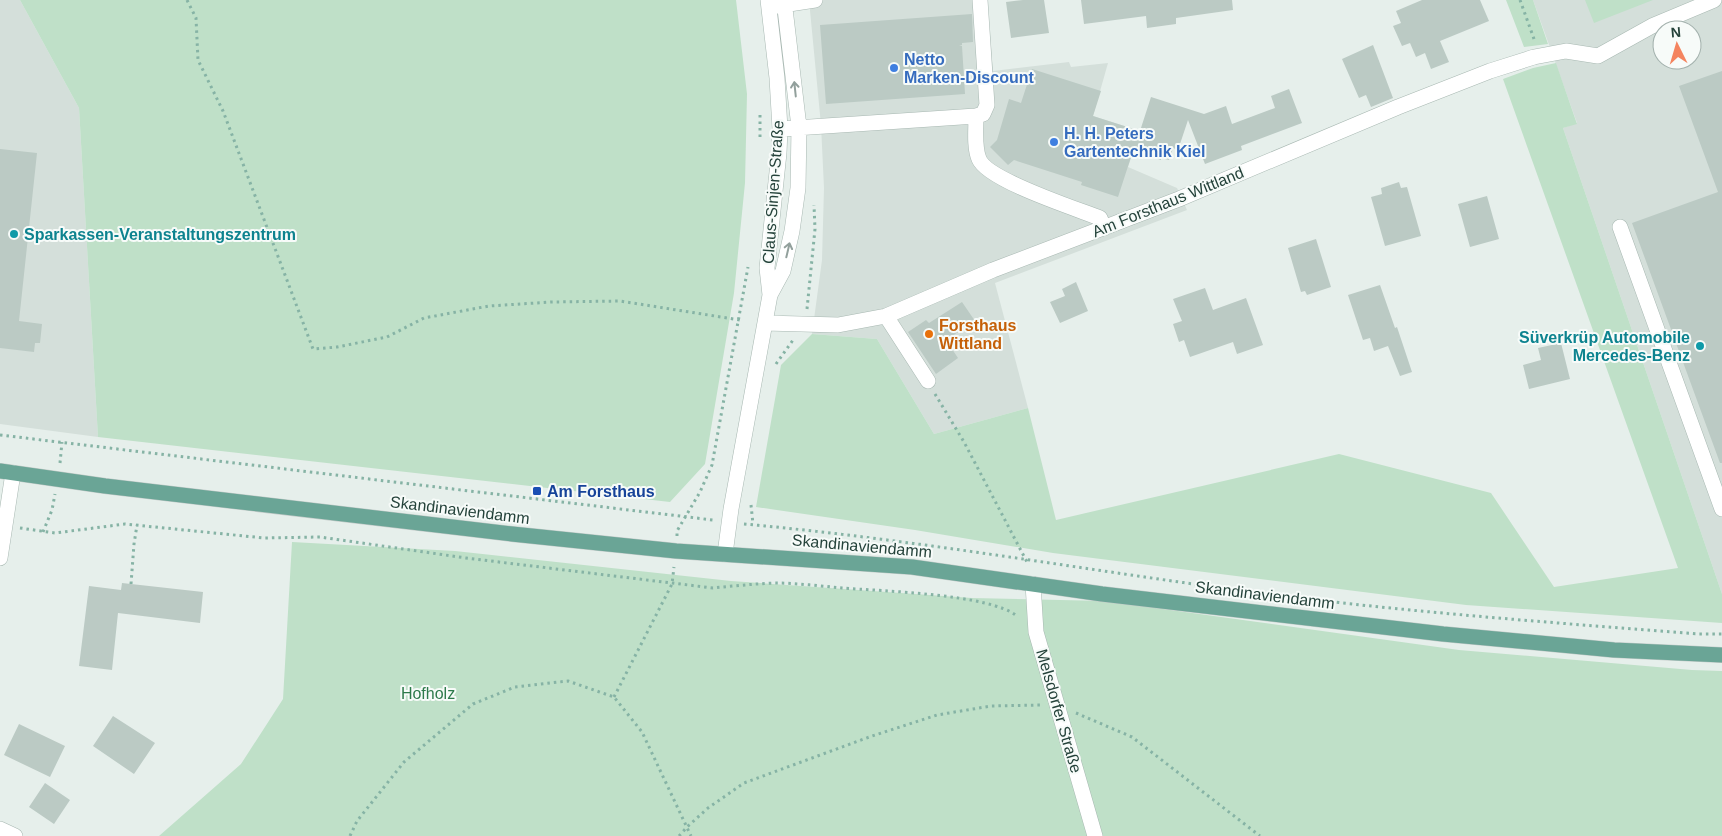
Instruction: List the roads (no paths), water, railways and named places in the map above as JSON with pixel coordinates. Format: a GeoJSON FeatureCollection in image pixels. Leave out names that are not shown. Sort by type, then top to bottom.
{"type":"FeatureCollection","features":[{"type":"Feature","properties":{"kind":"main road","name":"Skandinaviendamm"},"geometry":{"type":"LineString","coordinates":[[6,472],[228,501],[664,550],[912,566],[1102,594],[1443,634],[1614,650],[1722,655]]}},
{"type":"Feature","properties":{"kind":"street"},"geometry":{"type":"LineString","coordinates":[[769,3],[815,0]]}},
{"type":"Feature","properties":{"kind":"street"},"geometry":{"type":"LineString","coordinates":[[780,129],[983,114],[987,105],[980,0]]}},
{"type":"Feature","properties":{"kind":"street","name":"Am Forsthaus Wittland"},"geometry":{"type":"LineString","coordinates":[[765,322],[838,325],[886,316],[993,270],[1180,199],[1490,71],[1534,57],[1566,51],[1598,56],[1652,26],[1714,0]]}},
{"type":"Feature","properties":{"kind":"street","name":"Claus-Sinjen-Straße"},"geometry":{"type":"LineString","coordinates":[[724,554],[770,295],[767,268],[780,129],[769,3]]}},
{"type":"Feature","properties":{"kind":"street","name":"Claus-Sinjen-Straße"},"geometry":{"type":"LineString","coordinates":[[770,295],[783,271],[792,230],[798,188],[799,127],[784,3]]}},
{"type":"Feature","properties":{"kind":"street"},"geometry":{"type":"LineString","coordinates":[[976,116],[978,153],[982,164],[1018,187],[1100,218],[1104,228]]}},
{"type":"Feature","properties":{"kind":"street"},"geometry":{"type":"LineString","coordinates":[[1620,228],[1722,509]]}},
{"type":"Feature","properties":{"kind":"street"},"geometry":{"type":"LineString","coordinates":[[886,316],[928,381]]}},
{"type":"Feature","properties":{"kind":"street"},"geometry":{"type":"LineString","coordinates":[[0,558],[6,526],[6,472]]}},
{"type":"Feature","properties":{"kind":"street","name":"Melsdorfer Straße"},"geometry":{"type":"LineString","coordinates":[[1033,584],[1036,632],[1095,836]]}},
{"type":"Feature","properties":{"kind":"street"},"geometry":{"type":"LineString","coordinates":[[0,829],[16,836]]}},
{"type":"Feature","properties":{"kind":"place","name":"Netto Marken-Discount"},"geometry":{"type":"Point","coordinates":[894,68]}},
{"type":"Feature","properties":{"kind":"place","name":"H. H. Peters Gartentechnik Kiel"},"geometry":{"type":"Point","coordinates":[1054,142]}},
{"type":"Feature","properties":{"kind":"place","name":"Sparkassen-Veranstaltungszentrum"},"geometry":{"type":"Point","coordinates":[14,234]}},
{"type":"Feature","properties":{"kind":"place","name":"Forsthaus Wittland"},"geometry":{"type":"Point","coordinates":[929,334]}},
{"type":"Feature","properties":{"kind":"place","name":"Süverkrüp Automobile Mercedes-Benz"},"geometry":{"type":"Point","coordinates":[1700,346]}},
{"type":"Feature","properties":{"kind":"place","name":"Am Forsthaus"},"geometry":{"type":"Point","coordinates":[537,491]}},
{"type":"Feature","properties":{"kind":"park label","name":"Hofholz"},"geometry":{"type":"Point","coordinates":[428,693]}}]}
